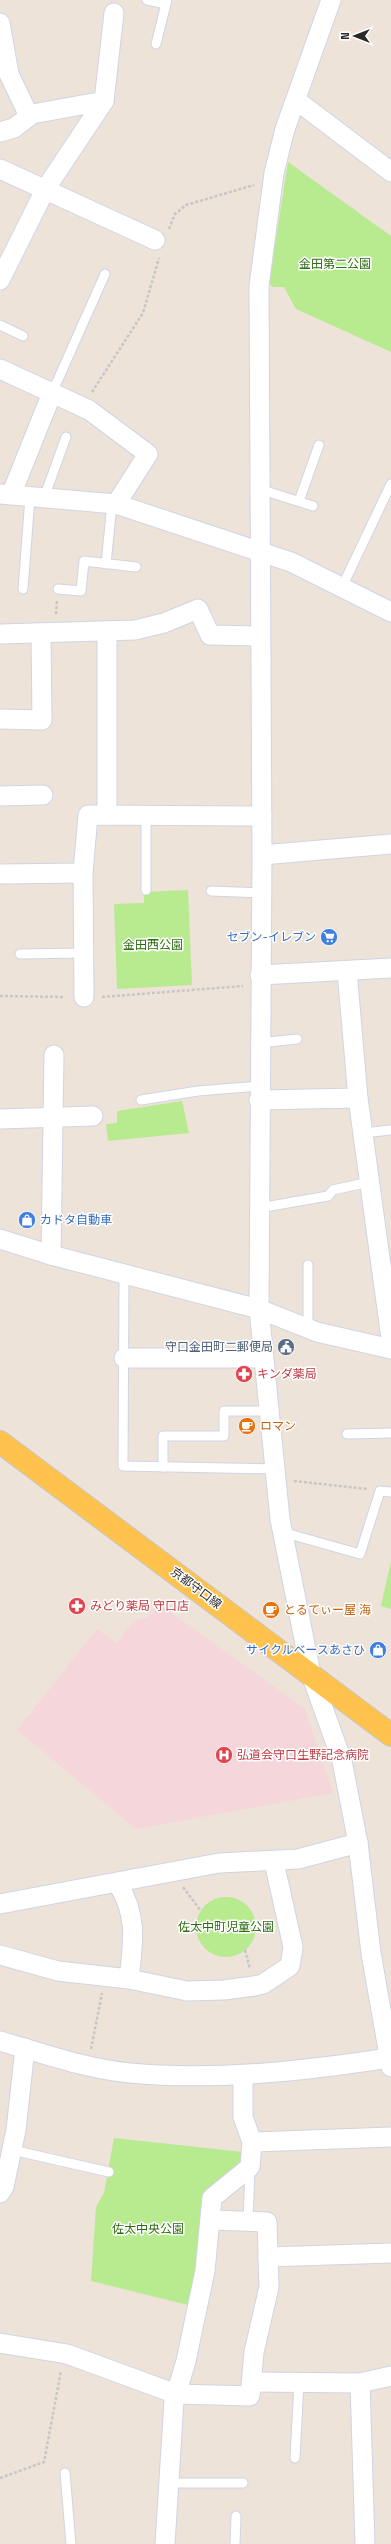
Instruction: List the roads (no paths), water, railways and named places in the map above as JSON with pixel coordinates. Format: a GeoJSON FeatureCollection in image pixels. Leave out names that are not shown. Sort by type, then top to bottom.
{"type":"FeatureCollection","features":[{"type":"Feature","properties":{"kind":"main road","name":"京都守口線"},"geometry":{"type":"LineString","coordinates":[[0,1442],[391,1735]]}},
{"type":"Feature","properties":{"kind":"street"},"geometry":{"type":"LineString","coordinates":[[0,2041],[88,2066],[130,2073],[243,2075],[390,2062],[371,1953],[358,1843],[342,1761],[311,1674],[282,1532],[259,1309],[260,980],[262,893],[259,550],[260,286],[273,181],[285,129],[331,0]]}},
{"type":"Feature","properties":{"kind":"street"},"geometry":{"type":"LineString","coordinates":[[0,280],[5,252],[104,101],[114,13]]}},
{"type":"Feature","properties":{"kind":"street"},"geometry":{"type":"LineString","coordinates":[[0,23],[2,50],[9,74],[29,116]]}},
{"type":"Feature","properties":{"kind":"street"},"geometry":{"type":"LineString","coordinates":[[296,100],[391,172]]}},
{"type":"Feature","properties":{"kind":"street"},"geometry":{"type":"LineString","coordinates":[[0,145],[7,130],[29,116],[104,101]]}},
{"type":"Feature","properties":{"kind":"street"},"geometry":{"type":"LineString","coordinates":[[0,168],[161,242]]}},
{"type":"Feature","properties":{"kind":"street"},"geometry":{"type":"LineString","coordinates":[[0,369],[82,407],[148,454],[114,504]]}},
{"type":"Feature","properties":{"kind":"street"},"geometry":{"type":"LineString","coordinates":[[52,393],[5,494],[114,504],[259,550],[291,562],[391,612]]}},
{"type":"Feature","properties":{"kind":"street"},"geometry":{"type":"LineString","coordinates":[[0,634],[135,630],[164,623],[198,609],[210,635],[260,636]]}},
{"type":"Feature","properties":{"kind":"street"},"geometry":{"type":"LineString","coordinates":[[107,631],[107,815]]}},
{"type":"Feature","properties":{"kind":"street"},"geometry":{"type":"LineString","coordinates":[[0,719],[42,720],[48,633]]}},
{"type":"Feature","properties":{"kind":"street"},"geometry":{"type":"LineString","coordinates":[[0,796],[43,795]]}},
{"type":"Feature","properties":{"kind":"street"},"geometry":{"type":"LineString","coordinates":[[84,997],[83,873],[88,815],[262,816]]}},
{"type":"Feature","properties":{"kind":"street"},"geometry":{"type":"LineString","coordinates":[[262,855],[391,844]]}},
{"type":"Feature","properties":{"kind":"street"},"geometry":{"type":"LineString","coordinates":[[0,874],[83,873]]}},
{"type":"Feature","properties":{"kind":"street"},"geometry":{"type":"LineString","coordinates":[[260,980],[391,968]]}},
{"type":"Feature","properties":{"kind":"street"},"geometry":{"type":"LineString","coordinates":[[347,972],[358,1098],[369,1182],[386,1274],[391,1338]]}},
{"type":"Feature","properties":{"kind":"street"},"geometry":{"type":"LineString","coordinates":[[51,1255],[54,1055]]}},
{"type":"Feature","properties":{"kind":"street"},"geometry":{"type":"LineString","coordinates":[[260,1093],[358,1098]]}},
{"type":"Feature","properties":{"kind":"street"},"geometry":{"type":"LineString","coordinates":[[0,1119],[93,1116]]}},
{"type":"Feature","properties":{"kind":"street"},"geometry":{"type":"LineString","coordinates":[[0,1239],[51,1255],[259,1309],[308,1328],[391,1349]]}},
{"type":"Feature","properties":{"kind":"street"},"geometry":{"type":"LineString","coordinates":[[124,1358],[263,1358]]}},
{"type":"Feature","properties":{"kind":"street"},"geometry":{"type":"LineString","coordinates":[[0,1904],[118,1884],[219,1863],[274,1862],[298,1859],[358,1843]]}},
{"type":"Feature","properties":{"kind":"street"},"geometry":{"type":"LineString","coordinates":[[0,1955],[58,1971],[129,1979],[187,1990],[238,1989],[263,1984],[290,1966],[293,1947],[274,1862]]}},
{"type":"Feature","properties":{"kind":"street"},"geometry":{"type":"LineString","coordinates":[[118,1884],[127,1898],[132,1915],[129,1979]]}},
{"type":"Feature","properties":{"kind":"street"},"geometry":{"type":"LineString","coordinates":[[0,2193],[4,2186],[12,2150],[25,2048]]}},
{"type":"Feature","properties":{"kind":"street"},"geometry":{"type":"LineString","coordinates":[[165,2544],[176,2394],[186,2361],[205,2271],[212,2198],[250,2167],[252,2142],[243,2117],[243,2075]]}},
{"type":"Feature","properties":{"kind":"street"},"geometry":{"type":"LineString","coordinates":[[252,2142],[391,2137]]}},
{"type":"Feature","properties":{"kind":"street"},"geometry":{"type":"LineString","coordinates":[[0,2343],[65,2354],[176,2394],[250,2396],[254,2352],[269,2286],[267,2222],[210,2220]]}},
{"type":"Feature","properties":{"kind":"street"},"geometry":{"type":"LineString","coordinates":[[268,2258],[391,2253]]}},
{"type":"Feature","properties":{"kind":"street"},"geometry":{"type":"LineString","coordinates":[[252,2382],[360,2383],[391,2376]]}},
{"type":"Feature","properties":{"kind":"street"},"geometry":{"type":"LineString","coordinates":[[360,2383],[365,2544]]}},
{"type":"Feature","properties":{"kind":"lane"},"geometry":{"type":"LineString","coordinates":[[147,0],[166,2],[156,44]]}},
{"type":"Feature","properties":{"kind":"lane"},"geometry":{"type":"LineString","coordinates":[[52,393],[105,274]]}},
{"type":"Feature","properties":{"kind":"lane"},"geometry":{"type":"LineString","coordinates":[[0,324],[23,336]]}},
{"type":"Feature","properties":{"kind":"lane"},"geometry":{"type":"LineString","coordinates":[[23,589],[37,497],[66,437]]}},
{"type":"Feature","properties":{"kind":"lane"},"geometry":{"type":"LineString","coordinates":[[300,501],[319,445]]}},
{"type":"Feature","properties":{"kind":"lane"},"geometry":{"type":"LineString","coordinates":[[342,587],[391,484]]}},
{"type":"Feature","properties":{"kind":"lane"},"geometry":{"type":"LineString","coordinates":[[259,489],[313,506]]}},
{"type":"Feature","properties":{"kind":"lane"},"geometry":{"type":"LineString","coordinates":[[106,564],[114,504]]}},
{"type":"Feature","properties":{"kind":"lane"},"geometry":{"type":"LineString","coordinates":[[58,589],[81,591],[84,561],[136,567]]}},
{"type":"Feature","properties":{"kind":"lane"},"geometry":{"type":"LineString","coordinates":[[146,816],[146,890]]}},
{"type":"Feature","properties":{"kind":"lane"},"geometry":{"type":"LineString","coordinates":[[211,891],[262,893]]}},
{"type":"Feature","properties":{"kind":"lane"},"geometry":{"type":"LineString","coordinates":[[20,954],[84,953]]}},
{"type":"Feature","properties":{"kind":"lane"},"geometry":{"type":"LineString","coordinates":[[260,1043],[297,1039]]}},
{"type":"Feature","properties":{"kind":"lane"},"geometry":{"type":"LineString","coordinates":[[141,1100],[198,1091],[260,1093]]}},
{"type":"Feature","properties":{"kind":"lane"},"geometry":{"type":"LineString","coordinates":[[363,1133],[391,1130]]}},
{"type":"Feature","properties":{"kind":"lane"},"geometry":{"type":"LineString","coordinates":[[259,1208],[328,1196],[333,1190],[369,1182]]}},
{"type":"Feature","properties":{"kind":"lane"},"geometry":{"type":"LineString","coordinates":[[308,1265],[308,1328]]}},
{"type":"Feature","properties":{"kind":"lane"},"geometry":{"type":"LineString","coordinates":[[124,1274],[123,1466],[275,1474]]}},
{"type":"Feature","properties":{"kind":"lane"},"geometry":{"type":"LineString","coordinates":[[163,1467],[163,1436],[224,1436],[224,1411],[269,1411]]}},
{"type":"Feature","properties":{"kind":"lane"},"geometry":{"type":"LineString","coordinates":[[347,1434],[391,1433]]}},
{"type":"Feature","properties":{"kind":"lane"},"geometry":{"type":"LineString","coordinates":[[282,1532],[360,1554],[380,1491],[391,1492]]}},
{"type":"Feature","properties":{"kind":"lane"},"geometry":{"type":"LineString","coordinates":[[12,2150],[109,2172]]}},
{"type":"Feature","properties":{"kind":"lane"},"geometry":{"type":"LineString","coordinates":[[248,2221],[250,2167]]}},
{"type":"Feature","properties":{"kind":"lane"},"geometry":{"type":"LineString","coordinates":[[295,2458],[298,2382]]}},
{"type":"Feature","properties":{"kind":"lane"},"geometry":{"type":"LineString","coordinates":[[65,2473],[71,2544]]}},
{"type":"Feature","properties":{"kind":"lane"},"geometry":{"type":"LineString","coordinates":[[169,2483],[243,2483]]}},
{"type":"Feature","properties":{"kind":"lane"},"geometry":{"type":"LineString","coordinates":[[235,2544],[236,2516]]}},
{"type":"Feature","properties":{"kind":"place","name":"セブン-イレブン"},"geometry":{"type":"Point","coordinates":[329,937]}},
{"type":"Feature","properties":{"kind":"place","name":"カドタ自動車"},"geometry":{"type":"Point","coordinates":[27,1220]}},
{"type":"Feature","properties":{"kind":"place","name":"守口金田町二郵便局"},"geometry":{"type":"Point","coordinates":[286,1347]}},
{"type":"Feature","properties":{"kind":"place","name":"キンダ薬局"},"geometry":{"type":"Point","coordinates":[244,1374]}},
{"type":"Feature","properties":{"kind":"place","name":"ロマン"},"geometry":{"type":"Point","coordinates":[247,1426]}},
{"type":"Feature","properties":{"kind":"place","name":"みどり薬局 守口店"},"geometry":{"type":"Point","coordinates":[77,1606]}},
{"type":"Feature","properties":{"kind":"place","name":"とるてぃー屋 海"},"geometry":{"type":"Point","coordinates":[271,1610]}},
{"type":"Feature","properties":{"kind":"place","name":"サイクルベースあさひ"},"geometry":{"type":"Point","coordinates":[378,1650]}},
{"type":"Feature","properties":{"kind":"place","name":"弘道会守口生野記念病院"},"geometry":{"type":"Point","coordinates":[224,1755]}},
{"type":"Feature","properties":{"kind":"park label","name":"金田第二公園"},"geometry":{"type":"Point","coordinates":[335,264]}},
{"type":"Feature","properties":{"kind":"park label","name":"金田西公園"},"geometry":{"type":"Point","coordinates":[153,945]}},
{"type":"Feature","properties":{"kind":"park label","name":"佐太中町児童公園"},"geometry":{"type":"Point","coordinates":[226,1927]}},
{"type":"Feature","properties":{"kind":"park label","name":"佐太中央公園"},"geometry":{"type":"Point","coordinates":[148,2229]}}]}
